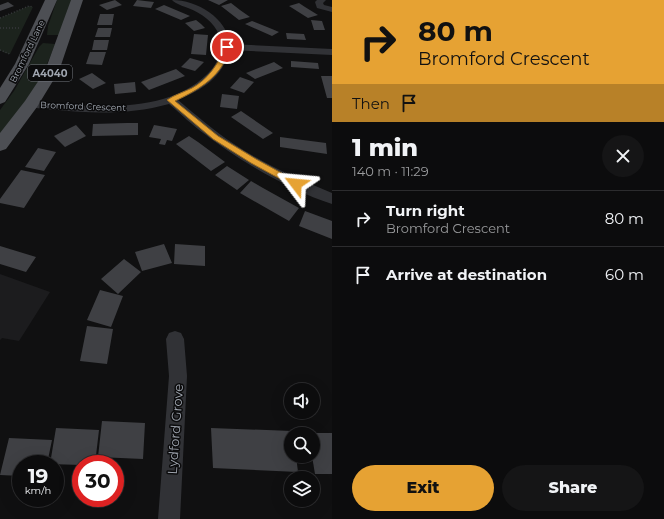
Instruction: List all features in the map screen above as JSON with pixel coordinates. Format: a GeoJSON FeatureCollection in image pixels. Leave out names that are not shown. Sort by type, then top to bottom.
{"type":"FeatureCollection","features":[{"type":"Feature","properties":{"kind":"main road","name":"A4040"},"geometry":{"type":"LineString","coordinates":[[0,145],[31,104],[52,71],[77,0]]}},
{"type":"Feature","properties":{"kind":"main road","name":"Bromford Lane"},"geometry":{"type":"LineString","coordinates":[[0,99],[11,85],[34,39],[49,3]]}},
{"type":"Feature","properties":{"kind":"main road"},"geometry":{"type":"LineString","coordinates":[[34,39],[64,39]]}},
{"type":"Feature","properties":{"kind":"street"},"geometry":{"type":"LineString","coordinates":[[176,0],[202,11],[218,23],[226,36],[227,47],[332,52]]}},
{"type":"Feature","properties":{"kind":"street"},"geometry":{"type":"LineString","coordinates":[[322,0],[319,2],[320,6],[332,10]]}},
{"type":"Feature","properties":{"kind":"street","name":"Bromford Crescent"},"geometry":{"type":"LineString","coordinates":[[31,104],[93,108],[138,108],[171,100],[196,89],[207,81],[224,58],[227,47]]}},
{"type":"Feature","properties":{"kind":"street"},"geometry":{"type":"LineString","coordinates":[[171,100],[215,137],[254,161],[296,184],[332,199]]}},
{"type":"Feature","properties":{"kind":"street","name":"Lydford Grove"},"geometry":{"type":"LineString","coordinates":[[169,519],[178,376],[175,339]]}},
{"type":"Feature","properties":{"kind":"path"},"geometry":{"type":"LineString","coordinates":[[0,18],[29,6],[49,3]]}},
{"type":"Feature","properties":{"kind":"shaded area"},"geometry":{"type":"Polygon","coordinates":[[[57,0],[72,0],[60,35],[47,35],[48,26],[57,0]]]}},
{"type":"Feature","properties":{"kind":"shaded area"},"geometry":{"type":"Polygon","coordinates":[[[29,6],[33,7],[10,54],[5,53],[0,50],[0,18],[29,6]]]}},
{"type":"Feature","properties":{"kind":"shaded area"},"geometry":{"type":"Polygon","coordinates":[[[43,43],[55,44],[45,69],[17,116],[0,138],[0,110],[14,91],[39,47],[43,43]]]}},
{"type":"Feature","properties":{"kind":"shaded area"},"geometry":{"type":"Polygon","coordinates":[[[0,274],[50,292],[19,341],[2,338],[0,340],[0,274]]]}},
{"type":"Feature","properties":{"kind":"building"},"geometry":{"type":"Polygon","coordinates":[[[115,0],[122,5],[107,10],[99,5],[115,0]]]}},
{"type":"Feature","properties":{"kind":"building"},"geometry":{"type":"Polygon","coordinates":[[[137,0],[154,2],[151,8],[133,6],[137,0]]]}},
{"type":"Feature","properties":{"kind":"building"},"geometry":{"type":"Polygon","coordinates":[[[208,0],[228,0],[219,5],[208,0]]]}},
{"type":"Feature","properties":{"kind":"building"},"geometry":{"type":"Polygon","coordinates":[[[8,2],[14,6],[0,11],[0,5],[8,2]]]}},
{"type":"Feature","properties":{"kind":"building"},"geometry":{"type":"Polygon","coordinates":[[[231,3],[250,17],[239,20],[221,6],[231,3]]]}},
{"type":"Feature","properties":{"kind":"building"},"geometry":{"type":"Polygon","coordinates":[[[299,3],[318,15],[308,18],[289,6],[299,3]]]}},
{"type":"Feature","properties":{"kind":"building"},"geometry":{"type":"Polygon","coordinates":[[[164,5],[190,16],[181,20],[155,9],[164,5]]]}},
{"type":"Feature","properties":{"kind":"building"},"geometry":{"type":"Polygon","coordinates":[[[100,14],[114,14],[112,25],[97,25],[100,14]]]}},
{"type":"Feature","properties":{"kind":"building"},"geometry":{"type":"Polygon","coordinates":[[[196,20],[205,28],[194,31],[185,23],[196,20]]]}},
{"type":"Feature","properties":{"kind":"building"},"geometry":{"type":"Polygon","coordinates":[[[311,20],[322,21],[325,30],[314,30],[311,20]]]}},
{"type":"Feature","properties":{"kind":"building"},"geometry":{"type":"Polygon","coordinates":[[[252,21],[279,32],[272,36],[245,24],[252,21]]]}},
{"type":"Feature","properties":{"kind":"building"},"geometry":{"type":"Polygon","coordinates":[[[98,28],[112,28],[110,37],[95,37],[98,28]]]}},
{"type":"Feature","properties":{"kind":"building"},"geometry":{"type":"Polygon","coordinates":[[[286,33],[304,34],[306,40],[287,39],[286,33]]]}},
{"type":"Feature","properties":{"kind":"building"},"geometry":{"type":"Polygon","coordinates":[[[194,34],[208,35],[206,55],[191,54],[194,34]]]}},
{"type":"Feature","properties":{"kind":"building"},"geometry":{"type":"Polygon","coordinates":[[[94,40],[109,40],[107,50],[92,50],[94,40]]]}},
{"type":"Feature","properties":{"kind":"building"},"geometry":{"type":"Polygon","coordinates":[[[90,52],[106,52],[102,65],[86,64],[90,52]]]}},
{"type":"Feature","properties":{"kind":"building"},"geometry":{"type":"Polygon","coordinates":[[[190,58],[204,62],[195,71],[181,67],[190,58]]]}},
{"type":"Feature","properties":{"kind":"building"},"geometry":{"type":"Polygon","coordinates":[[[291,61],[318,63],[319,69],[291,67],[291,61]]]}},
{"type":"Feature","properties":{"kind":"building"},"geometry":{"type":"Polygon","coordinates":[[[274,62],[283,68],[255,79],[246,73],[274,62]]]}},
{"type":"Feature","properties":{"kind":"building"},"geometry":{"type":"Polygon","coordinates":[[[176,69],[185,76],[149,90],[141,82],[176,69]]]}},
{"type":"Feature","properties":{"kind":"building"},"geometry":{"type":"Polygon","coordinates":[[[92,73],[106,83],[93,89],[79,79],[92,73]]]}},
{"type":"Feature","properties":{"kind":"building"},"geometry":{"type":"Polygon","coordinates":[[[321,76],[332,76],[332,98],[327,98],[321,76]]]}},
{"type":"Feature","properties":{"kind":"building"},"geometry":{"type":"Polygon","coordinates":[[[240,77],[254,82],[244,93],[230,88],[240,77]]]}},
{"type":"Feature","properties":{"kind":"building"},"geometry":{"type":"Polygon","coordinates":[[[135,82],[136,92],[115,94],[114,84],[135,82]]]}},
{"type":"Feature","properties":{"kind":"building"},"geometry":{"type":"Polygon","coordinates":[[[222,94],[239,96],[237,109],[220,107],[222,94]]]}},
{"type":"Feature","properties":{"kind":"building"},"geometry":{"type":"Polygon","coordinates":[[[241,111],[273,133],[263,139],[231,117],[241,111]]]}},
{"type":"Feature","properties":{"kind":"building"},"geometry":{"type":"Polygon","coordinates":[[[138,123],[138,135],[92,136],[93,124],[138,123]]]}},
{"type":"Feature","properties":{"kind":"building"},"geometry":{"type":"Polygon","coordinates":[[[76,125],[86,136],[65,147],[54,136],[76,125]]]}},
{"type":"Feature","properties":{"kind":"building"},"geometry":{"type":"Polygon","coordinates":[[[154,125],[177,129],[172,141],[167,140],[165,145],[159,144],[161,139],[149,137],[154,125]]]}},
{"type":"Feature","properties":{"kind":"building"},"geometry":{"type":"Polygon","coordinates":[[[189,136],[225,162],[211,171],[176,144],[189,136]]]}},
{"type":"Feature","properties":{"kind":"building"},"geometry":{"type":"Polygon","coordinates":[[[280,137],[326,143],[327,154],[280,147],[280,137]]]}},
{"type":"Feature","properties":{"kind":"building"},"geometry":{"type":"Polygon","coordinates":[[[38,148],[56,152],[44,171],[25,167],[38,148]]]}},
{"type":"Feature","properties":{"kind":"building"},"geometry":{"type":"Polygon","coordinates":[[[227,166],[249,180],[237,190],[215,175],[227,166]]]}},
{"type":"Feature","properties":{"kind":"building"},"geometry":{"type":"Polygon","coordinates":[[[21,170],[45,175],[24,208],[0,203],[0,199],[21,170]]]}},
{"type":"Feature","properties":{"kind":"building"},"geometry":{"type":"Polygon","coordinates":[[[251,181],[299,208],[289,221],[240,193],[251,181]]]}},
{"type":"Feature","properties":{"kind":"building"},"geometry":{"type":"Polygon","coordinates":[[[305,211],[332,221],[332,239],[299,226],[305,211]]]}},
{"type":"Feature","properties":{"kind":"building"},"geometry":{"type":"Polygon","coordinates":[[[164,244],[172,263],[142,271],[135,252],[164,244]]]}},
{"type":"Feature","properties":{"kind":"building"},"geometry":{"type":"Polygon","coordinates":[[[175,244],[205,246],[205,266],[174,264],[175,244]]]}},
{"type":"Feature","properties":{"kind":"building"},"geometry":{"type":"Polygon","coordinates":[[[0,246],[36,257],[26,272],[0,264],[0,246]]]}},
{"type":"Feature","properties":{"kind":"building"},"geometry":{"type":"Polygon","coordinates":[[[124,259],[141,272],[118,294],[101,279],[124,259]]]}},
{"type":"Feature","properties":{"kind":"building"},"geometry":{"type":"Polygon","coordinates":[[[100,290],[123,296],[111,327],[87,320],[100,290]]]}},
{"type":"Feature","properties":{"kind":"building"},"geometry":{"type":"Polygon","coordinates":[[[87,326],[113,329],[107,364],[80,361],[87,326]]]}},
{"type":"Feature","properties":{"kind":"building"},"geometry":{"type":"Polygon","coordinates":[[[102,421],[145,423],[143,459],[124,458],[124,455],[98,455],[102,421]]]}},
{"type":"Feature","properties":{"kind":"building"},"geometry":{"type":"Polygon","coordinates":[[[56,428],[99,430],[96,455],[72,455],[72,465],[64,464],[64,455],[52,455],[56,428]]]}},
{"type":"Feature","properties":{"kind":"building"},"geometry":{"type":"Polygon","coordinates":[[[211,428],[284,431],[284,463],[297,463],[298,471],[284,471],[213,468],[211,428]]]}},
{"type":"Feature","properties":{"kind":"building"},"geometry":{"type":"Polygon","coordinates":[[[320,433],[332,433],[332,474],[320,474],[320,471],[314,471],[313,463],[320,463],[320,433]]]}},
{"type":"Feature","properties":{"kind":"building"},"geometry":{"type":"Polygon","coordinates":[[[9,438],[52,440],[49,455],[12,455],[12,476],[0,475],[9,438]]]}},
{"type":"Feature","properties":{"kind":"route"},"geometry":{"type":"LineString","coordinates":[[227,47],[224,58],[207,81],[196,89],[171,100],[215,137],[296,184]]}}]}
